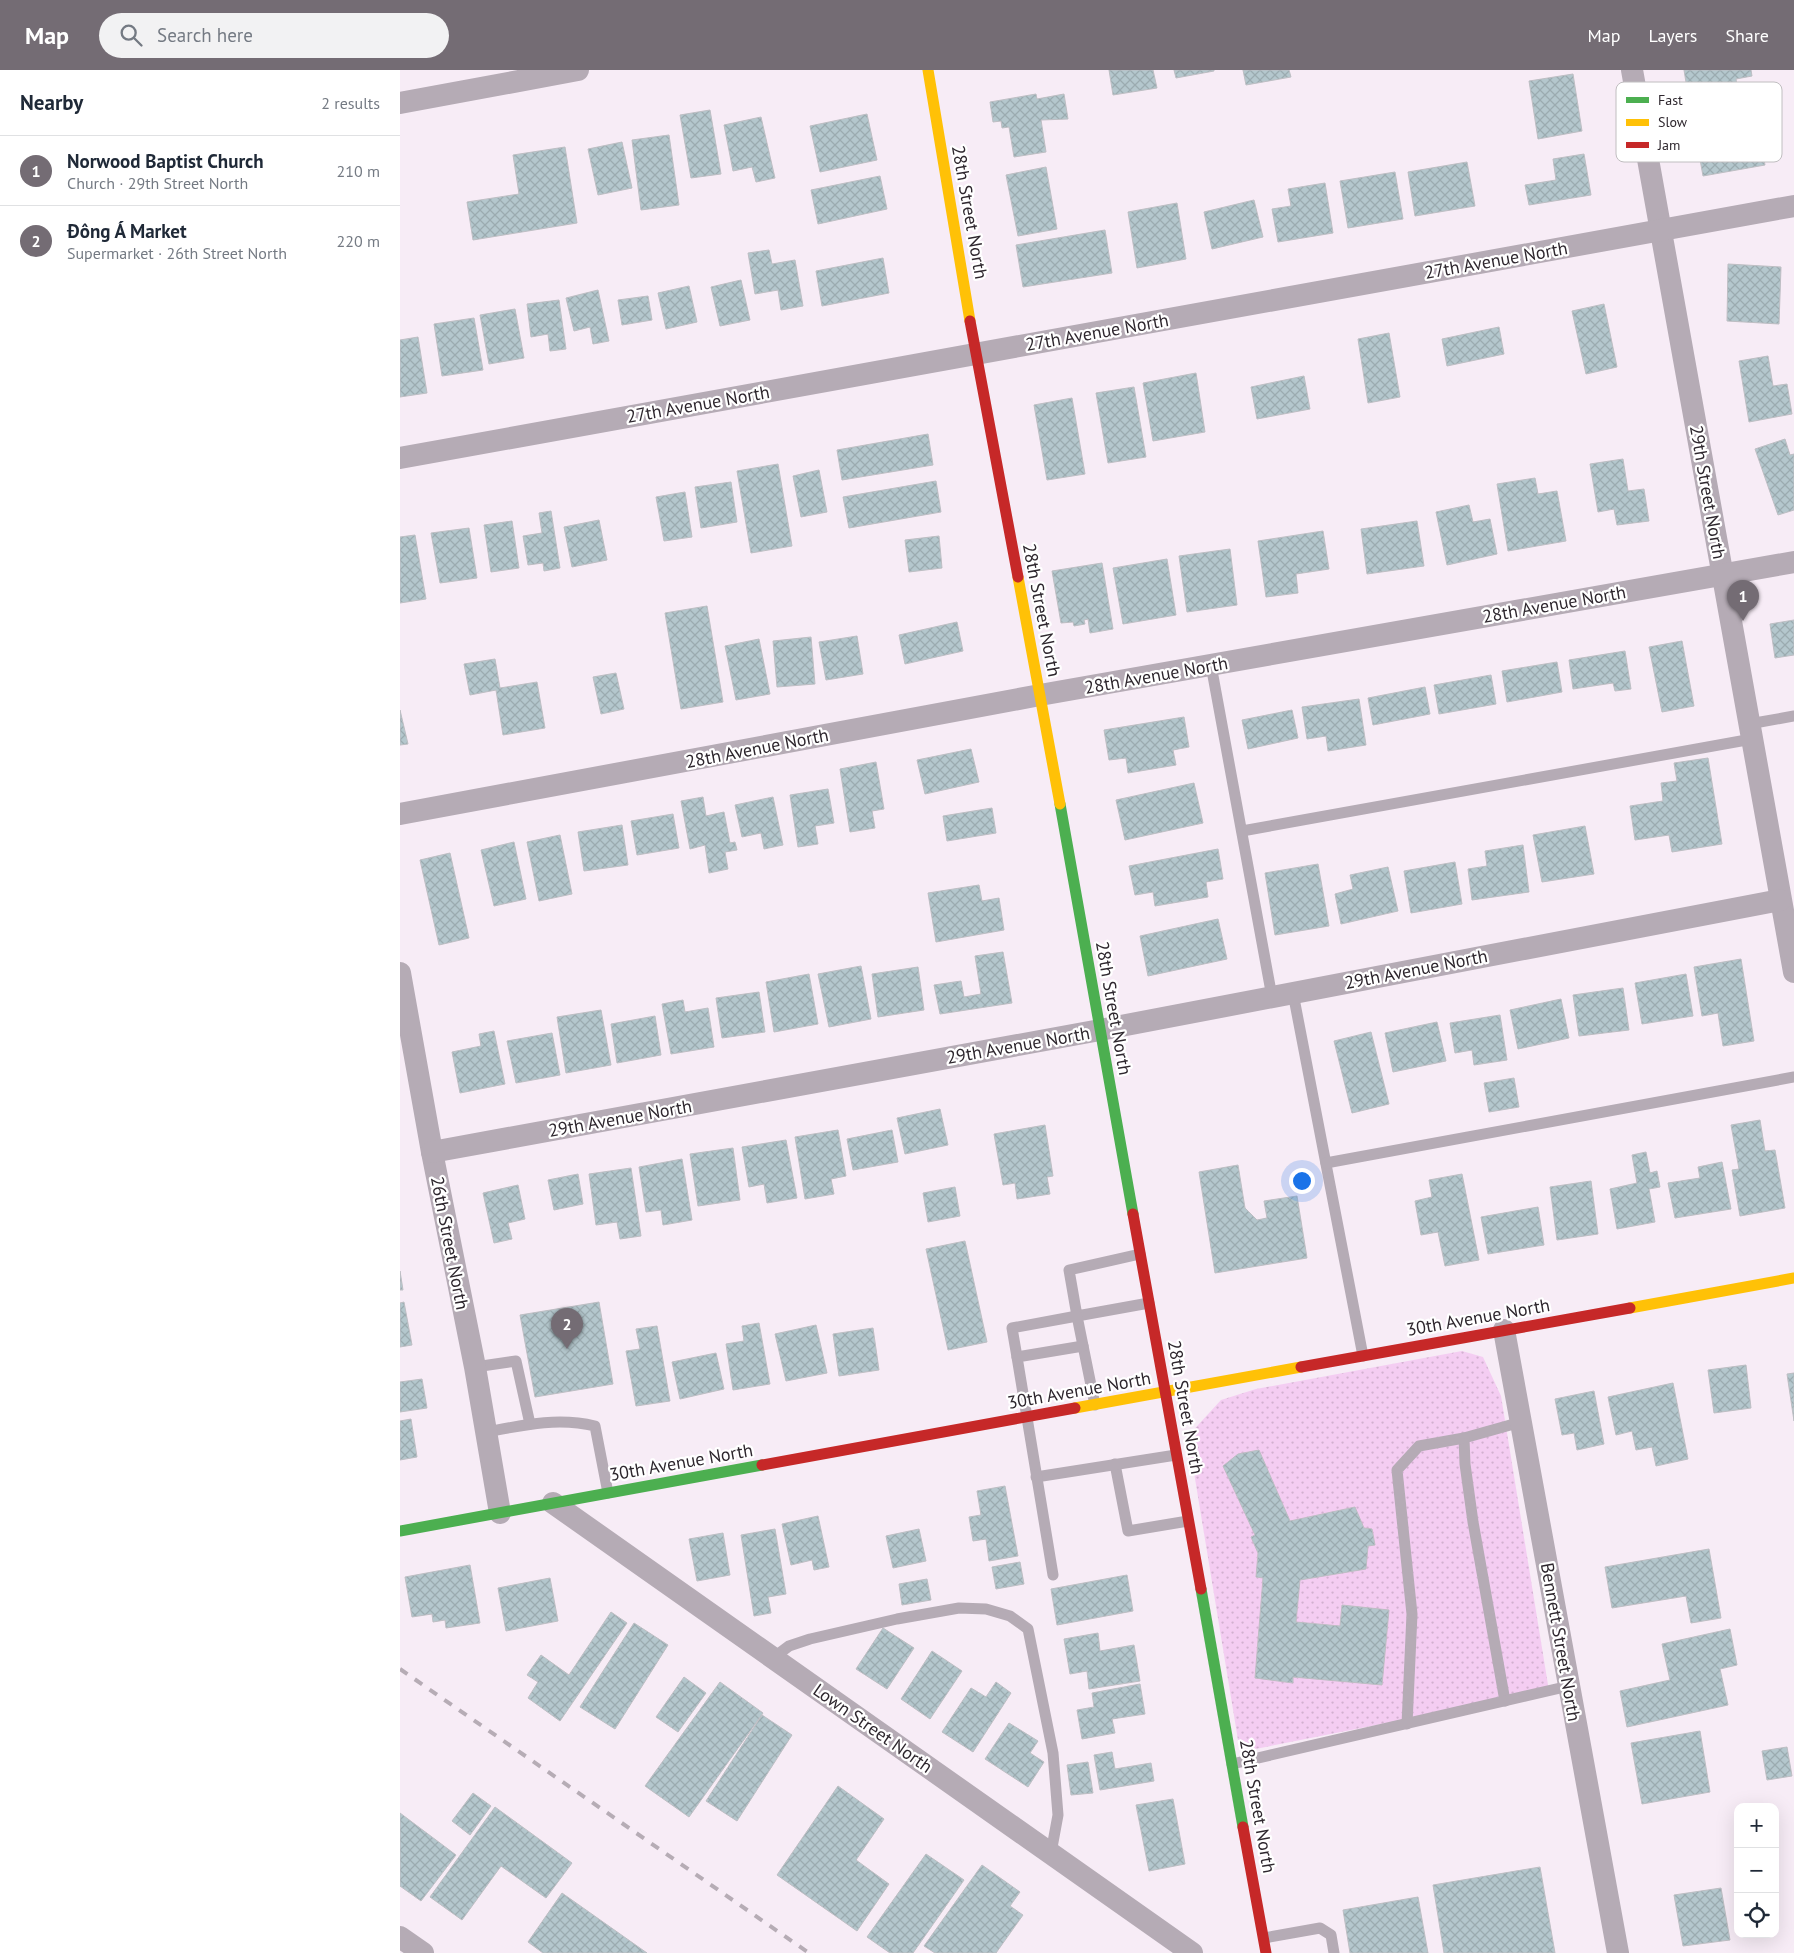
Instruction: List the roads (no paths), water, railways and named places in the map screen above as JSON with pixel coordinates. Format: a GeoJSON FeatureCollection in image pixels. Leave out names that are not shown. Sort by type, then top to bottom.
{"type":"FeatureCollection","features":[{"type":"Feature","properties":{"kind":"street"},"geometry":{"type":"LineString","coordinates":[[400,103],[578,70]]}},
{"type":"Feature","properties":{"kind":"street","name":"28th Street North"},"geometry":{"type":"LineString","coordinates":[[928,70],[976,354],[1040,695],[1266,1953]]}},
{"type":"Feature","properties":{"kind":"street","name":"29th Street North"},"geometry":{"type":"LineString","coordinates":[[1649,162],[1794,972]]}},
{"type":"Feature","properties":{"kind":"street","name":"27th Avenue North"},"geometry":{"type":"LineString","coordinates":[[400,458],[1794,206]]}},
{"type":"Feature","properties":{"kind":"street","name":"28th Avenue North"},"geometry":{"type":"LineString","coordinates":[[400,814],[1040,695],[1794,562]]}},
{"type":"Feature","properties":{"kind":"street","name":"29th Avenue North"},"geometry":{"type":"LineString","coordinates":[[432,1152],[1100,1030],[1780,900]]}},
{"type":"Feature","properties":{"kind":"street","name":"26th Street North"},"geometry":{"type":"LineString","coordinates":[[400,973],[432,1152],[487,1432],[500,1513]]}},
{"type":"Feature","properties":{"kind":"street","name":"30th Avenue North"},"geometry":{"type":"LineString","coordinates":[[400,1531],[1794,1278]]}},
{"type":"Feature","properties":{"kind":"street","name":"Bennett Street North"},"geometry":{"type":"LineString","coordinates":[[1504,1330],[1618,1953]]}},
{"type":"Feature","properties":{"kind":"street","name":"Lown Street North"},"geometry":{"type":"LineString","coordinates":[[553,1503],[1192,1953]]}},
{"type":"Feature","properties":{"kind":"street"},"geometry":{"type":"LineString","coordinates":[[400,1937],[423,1953]]}},
{"type":"Feature","properties":{"kind":"lane"},"geometry":{"type":"LineString","coordinates":[[1211,665],[1242,831],[1326,1163],[1363,1356]]}},
{"type":"Feature","properties":{"kind":"lane"},"geometry":{"type":"LineString","coordinates":[[1242,831],[1750,731],[1794,716]]}},
{"type":"Feature","properties":{"kind":"lane"},"geometry":{"type":"LineString","coordinates":[[1326,1163],[1794,1077]]}},
{"type":"Feature","properties":{"kind":"lane"},"geometry":{"type":"LineString","coordinates":[[1094,1405],[1069,1270],[1140,1254]]}},
{"type":"Feature","properties":{"kind":"lane"},"geometry":{"type":"LineString","coordinates":[[1053,1575],[1012,1328],[1150,1303]]}},
{"type":"Feature","properties":{"kind":"lane"},"geometry":{"type":"LineString","coordinates":[[1017,1357],[1083,1346]]}},
{"type":"Feature","properties":{"kind":"lane"},"geometry":{"type":"LineString","coordinates":[[475,1368],[516,1361],[530,1424]]}},
{"type":"Feature","properties":{"kind":"lane"},"geometry":{"type":"LineString","coordinates":[[487,1432],[547,1421],[579,1422],[595,1426],[608,1494]]}},
{"type":"Feature","properties":{"kind":"lane"},"geometry":{"type":"LineString","coordinates":[[1407,1724],[1412,1614],[1397,1470],[1419,1446],[1464,1438],[1521,1422]]}},
{"type":"Feature","properties":{"kind":"lane"},"geometry":{"type":"LineString","coordinates":[[1464,1438],[1472,1522],[1505,1701]]}},
{"type":"Feature","properties":{"kind":"lane"},"geometry":{"type":"LineString","coordinates":[[1036,1477],[1176,1455]]}},
{"type":"Feature","properties":{"kind":"lane"},"geometry":{"type":"LineString","coordinates":[[1115,1464],[1128,1531],[1188,1520]]}},
{"type":"Feature","properties":{"kind":"lane"},"geometry":{"type":"LineString","coordinates":[[773,1658],[788,1646],[803,1641],[897,1619],[959,1608],[986,1609],[1010,1616],[1028,1629],[1053,1753],[1058,1814],[1051,1853]]}},
{"type":"Feature","properties":{"kind":"lane"},"geometry":{"type":"LineString","coordinates":[[1232,1764],[1569,1686]]}},
{"type":"Feature","properties":{"kind":"lane"},"geometry":{"type":"LineString","coordinates":[[1264,1938],[1320,1928],[1331,1935],[1334,1953]]}},
{"type":"Feature","properties":{"kind":"railway"},"geometry":{"type":"LineString","coordinates":[[400,1669],[809,1953]]}},
{"type":"Feature","properties":{"kind":"place","name":"Norwood Baptist Church"},"geometry":{"type":"Point","coordinates":[1743,621]}},
{"type":"Feature","properties":{"kind":"place","name":"Đông Á Market"},"geometry":{"type":"Point","coordinates":[567,1349]}}]}
